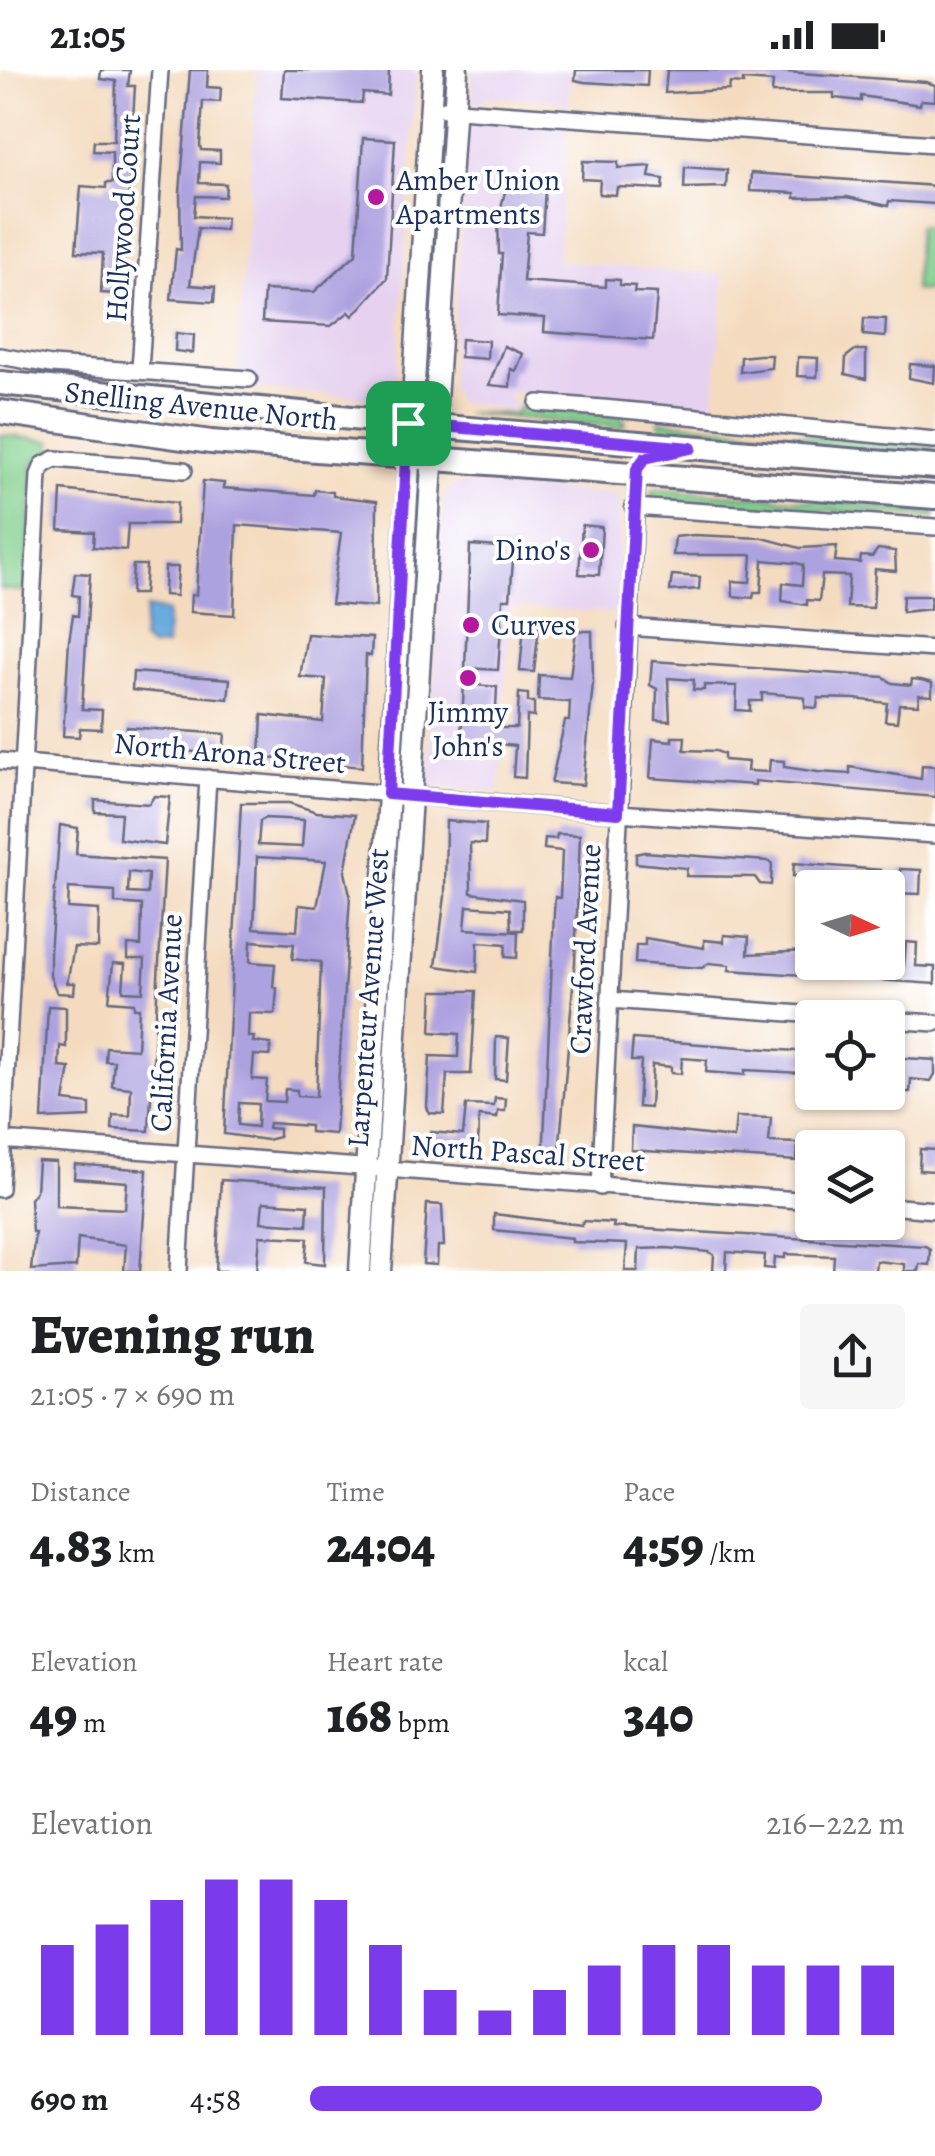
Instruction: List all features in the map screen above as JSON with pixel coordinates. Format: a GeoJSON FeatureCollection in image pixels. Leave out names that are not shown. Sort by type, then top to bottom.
{"type":"FeatureCollection","features":[{"type":"Feature","properties":{"kind":"main road","name":"Larpenteur Avenue West"},"geometry":{"type":"LineString","coordinates":[[381,1271],[376,1170],[388,794],[418,458],[433,70]]}},
{"type":"Feature","properties":{"kind":"main road","name":"Larpenteur Avenue West"},"geometry":{"type":"LineString","coordinates":[[420,425],[456,70]]}},
{"type":"Feature","properties":{"kind":"main road","name":"Snelling Avenue North"},"geometry":{"type":"LineString","coordinates":[[0,382],[420,425],[935,467]]}},
{"type":"Feature","properties":{"kind":"main road","name":"Snelling Avenue North"},"geometry":{"type":"LineString","coordinates":[[0,412],[211,442],[935,496]]}},
{"type":"Feature","properties":{"kind":"main road"},"geometry":{"type":"LineString","coordinates":[[637,474],[645,458],[691,448]]}},
{"type":"Feature","properties":{"kind":"main road","name":"Larpenteur Avenue West"},"geometry":{"type":"LineString","coordinates":[[360,1271],[376,1170],[410,796],[418,458]]}},
{"type":"Feature","properties":{"kind":"street","name":"Hollywood Court"},"geometry":{"type":"LineString","coordinates":[[140,370],[160,70]]}},
{"type":"Feature","properties":{"kind":"street"},"geometry":{"type":"LineString","coordinates":[[430,108],[935,144]]}},
{"type":"Feature","properties":{"kind":"street"},"geometry":{"type":"LineString","coordinates":[[0,356],[249,379]]}},
{"type":"Feature","properties":{"kind":"street"},"geometry":{"type":"LineString","coordinates":[[538,404],[642,410],[935,440]]}},
{"type":"Feature","properties":{"kind":"street"},"geometry":{"type":"LineString","coordinates":[[639,444],[642,410]]}},
{"type":"Feature","properties":{"kind":"street"},"geometry":{"type":"LineString","coordinates":[[0,1189],[43,465],[55,459],[184,470]]}},
{"type":"Feature","properties":{"kind":"street","name":"Crawford Avenue"},"geometry":{"type":"LineString","coordinates":[[600,1187],[626,626],[637,474]]}},
{"type":"Feature","properties":{"kind":"street"},"geometry":{"type":"LineString","coordinates":[[633,507],[935,527]]}},
{"type":"Feature","properties":{"kind":"street"},"geometry":{"type":"LineString","coordinates":[[626,626],[935,649]]}},
{"type":"Feature","properties":{"kind":"street","name":"North Arona Street"},"geometry":{"type":"LineString","coordinates":[[0,762],[618,813],[935,834]]}},
{"type":"Feature","properties":{"kind":"street","name":"California Avenue"},"geometry":{"type":"LineString","coordinates":[[179,1271],[208,778]]}},
{"type":"Feature","properties":{"kind":"street"},"geometry":{"type":"LineString","coordinates":[[610,1000],[795,1013]]}},
{"type":"Feature","properties":{"kind":"street"},"geometry":{"type":"LineString","coordinates":[[905,1021],[935,1023]]}},
{"type":"Feature","properties":{"kind":"street","name":"North Pascal Street"},"geometry":{"type":"LineString","coordinates":[[2,1140],[795,1200]]}},
{"type":"Feature","properties":{"kind":"street"},"geometry":{"type":"LineString","coordinates":[[905,1207],[935,1210]]}},
{"type":"Feature","properties":{"kind":"shaded area"},"geometry":{"type":"Polygon","coordinates":[[[257,70],[417,70],[396,385],[381,399],[236,387],[257,70]]]}},
{"type":"Feature","properties":{"kind":"shaded area"},"geometry":{"type":"Polygon","coordinates":[[[472,70],[571,70],[569,110],[559,100],[487,97],[481,102],[472,101],[472,70]]]}},
{"type":"Feature","properties":{"kind":"shaded area"},"geometry":{"type":"Polygon","coordinates":[[[472,121],[568,125],[558,261],[724,275],[714,409],[509,393],[508,398],[516,403],[512,411],[458,402],[449,386],[468,131],[472,121]]]}},
{"type":"Feature","properties":{"kind":"shaded area"},"geometry":{"type":"Polygon","coordinates":[[[457,484],[620,494],[618,613],[510,607],[499,791],[428,786],[443,500],[446,491],[457,484]]]}},
{"type":"Feature","properties":{"kind":"green space"},"geometry":{"type":"Polygon","coordinates":[[[918,226],[935,227],[935,291],[914,290],[918,226]]]}},
{"type":"Feature","properties":{"kind":"green space"},"geometry":{"type":"Polygon","coordinates":[[[522,405],[620,416],[626,423],[622,427],[465,413],[514,414],[522,405]]]}},
{"type":"Feature","properties":{"kind":"green space"},"geometry":{"type":"Polygon","coordinates":[[[659,421],[935,448],[935,456],[661,430],[659,421]]]}},
{"type":"Feature","properties":{"kind":"green space"},"geometry":{"type":"Polygon","coordinates":[[[0,435],[52,441],[51,451],[34,462],[26,591],[0,589],[0,435]]]}},
{"type":"Feature","properties":{"kind":"green space"},"geometry":{"type":"Polygon","coordinates":[[[656,489],[935,510],[935,517],[654,500],[651,493],[656,489]]]}},
{"type":"Feature","properties":{"kind":"water"},"geometry":{"type":"Polygon","coordinates":[[[146,608],[167,612],[166,646],[150,647],[142,640],[146,608]]]}},
{"type":"Feature","properties":{"kind":"building"},"geometry":{"type":"Polygon","coordinates":[[[101,70],[130,70],[128,86],[135,86],[123,284],[119,283],[118,294],[101,293],[103,253],[76,252],[81,186],[106,188],[106,183],[112,183],[112,152],[93,151],[94,141],[114,141],[116,81],[100,79],[101,70]]]}},
{"type":"Feature","properties":{"kind":"building"},"geometry":{"type":"Polygon","coordinates":[[[190,70],[208,70],[207,87],[221,88],[220,102],[203,101],[200,145],[201,150],[220,151],[220,163],[200,162],[199,183],[226,184],[225,197],[196,196],[194,216],[226,218],[225,230],[198,228],[190,285],[215,287],[214,302],[171,299],[176,249],[181,250],[180,193],[190,70]]]}},
{"type":"Feature","properties":{"kind":"building"},"geometry":{"type":"Polygon","coordinates":[[[284,70],[389,70],[388,95],[363,93],[362,103],[282,98],[284,70]]]}},
{"type":"Feature","properties":{"kind":"building"},"geometry":{"type":"Polygon","coordinates":[[[576,70],[648,70],[647,86],[575,80],[576,70]]]}},
{"type":"Feature","properties":{"kind":"building"},"geometry":{"type":"Polygon","coordinates":[[[667,70],[759,70],[926,82],[935,85],[935,101],[921,100],[920,105],[861,96],[861,101],[834,98],[834,93],[772,93],[773,82],[743,80],[743,84],[730,83],[729,90],[665,93],[667,70]]]}},
{"type":"Feature","properties":{"kind":"building","name":"Amber Union Apartments"},"geometry":{"type":"Polygon","coordinates":[[[363,138],[395,140],[387,278],[353,316],[349,312],[331,326],[262,322],[264,290],[314,292],[356,254],[363,138]]]}},
{"type":"Feature","properties":{"kind":"building"},"geometry":{"type":"Polygon","coordinates":[[[583,161],[618,162],[618,168],[651,166],[649,177],[664,179],[663,189],[617,187],[616,195],[599,194],[600,180],[582,179],[583,161]]]}},
{"type":"Feature","properties":{"kind":"building"},"geometry":{"type":"Polygon","coordinates":[[[685,167],[727,170],[726,187],[684,188],[685,167]]]}},
{"type":"Feature","properties":{"kind":"building"},"geometry":{"type":"Polygon","coordinates":[[[751,173],[935,186],[935,204],[889,201],[888,206],[847,197],[795,198],[795,193],[750,191],[751,173]]]}},
{"type":"Feature","properties":{"kind":"building"},"geometry":{"type":"Polygon","coordinates":[[[506,188],[545,190],[542,233],[527,232],[523,281],[606,287],[606,279],[620,280],[620,285],[635,286],[634,292],[657,293],[653,340],[544,332],[545,318],[498,315],[502,254],[498,219],[506,188]]]}},
{"type":"Feature","properties":{"kind":"building"},"geometry":{"type":"Polygon","coordinates":[[[864,318],[886,319],[885,337],[863,335],[864,318]]]}},
{"type":"Feature","properties":{"kind":"building"},"geometry":{"type":"Polygon","coordinates":[[[176,333],[194,335],[193,353],[175,351],[176,333]]]}},
{"type":"Feature","properties":{"kind":"building"},"geometry":{"type":"Polygon","coordinates":[[[461,339],[488,341],[487,359],[460,357],[461,339]]]}},
{"type":"Feature","properties":{"kind":"building"},"geometry":{"type":"Polygon","coordinates":[[[504,346],[523,354],[516,371],[511,369],[510,387],[489,385],[504,346]]]}},
{"type":"Feature","properties":{"kind":"building"},"geometry":{"type":"Polygon","coordinates":[[[855,350],[866,350],[866,379],[845,374],[846,357],[855,350]]]}},
{"type":"Feature","properties":{"kind":"building"},"geometry":{"type":"Polygon","coordinates":[[[772,355],[771,368],[740,372],[741,357],[772,355]]]}},
{"type":"Feature","properties":{"kind":"building"},"geometry":{"type":"Polygon","coordinates":[[[798,357],[818,358],[817,377],[797,376],[798,357]]]}},
{"type":"Feature","properties":{"kind":"building"},"geometry":{"type":"Polygon","coordinates":[[[910,364],[935,366],[934,383],[909,378],[910,364]]]}},
{"type":"Feature","properties":{"kind":"building"},"geometry":{"type":"Polygon","coordinates":[[[203,481],[224,483],[223,488],[314,495],[315,490],[377,501],[376,607],[331,604],[341,533],[237,525],[234,615],[190,612],[191,595],[196,595],[203,481]]]}},
{"type":"Feature","properties":{"kind":"building"},"geometry":{"type":"Polygon","coordinates":[[[61,490],[177,503],[176,524],[128,524],[126,550],[93,547],[94,532],[59,530],[61,490]]]}},
{"type":"Feature","properties":{"kind":"building","name":"Dino's"},"geometry":{"type":"Polygon","coordinates":[[[582,525],[602,527],[599,575],[579,574],[582,525]]]}},
{"type":"Feature","properties":{"kind":"building"},"geometry":{"type":"Polygon","coordinates":[[[675,537],[763,538],[800,548],[837,546],[835,561],[860,563],[861,556],[872,557],[878,549],[895,551],[896,571],[875,569],[873,608],[847,607],[849,576],[822,575],[819,601],[807,600],[807,605],[782,601],[783,583],[802,585],[803,565],[763,560],[761,592],[754,592],[753,598],[733,596],[732,581],[750,582],[752,555],[673,555],[675,537]]]}},
{"type":"Feature","properties":{"kind":"building"},"geometry":{"type":"Polygon","coordinates":[[[470,545],[514,548],[510,599],[503,599],[498,670],[465,668],[470,545]]]}},
{"type":"Feature","properties":{"kind":"building"},"geometry":{"type":"Polygon","coordinates":[[[133,565],[146,565],[144,594],[131,594],[133,565]]]}},
{"type":"Feature","properties":{"kind":"building"},"geometry":{"type":"Polygon","coordinates":[[[165,567],[178,567],[176,596],[164,595],[165,567]]]}},
{"type":"Feature","properties":{"kind":"building"},"geometry":{"type":"Polygon","coordinates":[[[75,573],[90,574],[82,709],[102,710],[101,729],[80,728],[79,737],[63,736],[69,641],[73,615],[78,616],[79,596],[72,595],[75,573]]]}},
{"type":"Feature","properties":{"kind":"building"},"geometry":{"type":"Polygon","coordinates":[[[672,575],[700,577],[699,589],[670,591],[672,575]]]}},
{"type":"Feature","properties":{"kind":"building"},"geometry":{"type":"Polygon","coordinates":[[[903,596],[931,596],[930,609],[902,612],[903,596]]]}},
{"type":"Feature","properties":{"kind":"building"},"geometry":{"type":"Polygon","coordinates":[[[524,625],[539,626],[534,672],[520,671],[524,625]]]}},
{"type":"Feature","properties":{"kind":"building"},"geometry":{"type":"Polygon","coordinates":[[[576,631],[592,631],[593,683],[583,785],[551,783],[565,721],[569,721],[570,702],[538,700],[539,675],[570,677],[576,631]]]}},
{"type":"Feature","properties":{"kind":"building"},"geometry":{"type":"Polygon","coordinates":[[[307,634],[372,638],[371,656],[366,655],[362,767],[260,757],[262,715],[323,722],[326,679],[300,677],[307,634]]]}},
{"type":"Feature","properties":{"kind":"building"},"geometry":{"type":"Polygon","coordinates":[[[652,661],[884,677],[892,683],[911,685],[912,679],[921,680],[932,683],[932,696],[919,695],[918,705],[899,704],[897,722],[885,721],[887,703],[855,699],[818,698],[817,708],[805,707],[805,698],[799,696],[762,693],[762,701],[750,701],[750,711],[736,710],[737,686],[704,685],[704,690],[693,690],[694,680],[668,678],[670,721],[656,720],[657,689],[650,685],[652,661]]]}},
{"type":"Feature","properties":{"kind":"building"},"geometry":{"type":"Polygon","coordinates":[[[133,672],[230,679],[228,699],[132,690],[133,672]]]}},
{"type":"Feature","properties":{"kind":"building"},"geometry":{"type":"Polygon","coordinates":[[[464,684],[497,687],[495,728],[517,728],[519,693],[528,694],[528,702],[534,702],[534,717],[527,716],[525,778],[513,777],[515,746],[461,739],[464,684]]]}},
{"type":"Feature","properties":{"kind":"building"},"geometry":{"type":"Polygon","coordinates":[[[127,727],[225,734],[223,754],[126,747],[127,727]]]}},
{"type":"Feature","properties":{"kind":"building"},"geometry":{"type":"Polygon","coordinates":[[[672,737],[685,737],[684,750],[716,751],[724,754],[724,760],[748,762],[747,771],[769,772],[770,760],[784,761],[784,767],[818,772],[850,774],[850,767],[921,779],[922,765],[935,766],[935,797],[755,781],[755,785],[650,778],[653,739],[672,741],[672,737]]]}},
{"type":"Feature","properties":{"kind":"building"},"geometry":{"type":"Polygon","coordinates":[[[154,796],[170,797],[165,845],[119,839],[121,813],[95,812],[95,800],[149,804],[154,796]]]}},
{"type":"Feature","properties":{"kind":"building"},"geometry":{"type":"Polygon","coordinates":[[[241,803],[289,803],[317,812],[355,815],[345,872],[350,895],[335,1134],[310,1132],[310,1126],[269,1123],[268,1128],[279,1129],[279,1137],[267,1140],[224,1134],[241,803]],[[304,820],[260,821],[258,845],[302,847],[304,820]],[[257,857],[254,928],[297,931],[299,905],[317,907],[326,861],[257,857]],[[251,941],[250,962],[275,964],[273,987],[277,988],[275,1014],[249,1013],[248,1037],[254,1037],[253,1042],[271,1044],[270,1056],[254,1055],[252,1079],[267,1080],[265,1101],[284,1102],[285,1089],[297,1090],[297,1096],[316,1097],[321,962],[292,959],[294,944],[251,941]],[[239,1103],[238,1125],[257,1127],[258,1104],[239,1103]]]}},
{"type":"Feature","properties":{"kind":"building"},"geometry":{"type":"Polygon","coordinates":[[[446,821],[486,824],[485,844],[470,843],[471,893],[523,900],[523,930],[511,930],[510,909],[467,906],[465,929],[518,932],[517,958],[505,957],[506,944],[478,942],[477,972],[436,966],[445,896],[446,821]]]}},
{"type":"Feature","properties":{"kind":"building"},"geometry":{"type":"Polygon","coordinates":[[[60,825],[78,828],[76,854],[165,860],[149,1131],[112,1129],[113,1115],[130,1116],[131,1088],[112,1086],[114,1061],[105,1061],[106,1047],[137,1049],[139,1008],[134,1008],[134,1003],[109,1001],[113,963],[125,964],[123,991],[143,992],[145,959],[128,959],[128,945],[141,946],[142,905],[115,903],[115,891],[69,888],[68,908],[99,910],[98,948],[74,947],[67,983],[75,983],[74,994],[57,993],[50,976],[60,825]],[[129,872],[128,893],[147,894],[148,874],[129,872]]]}},
{"type":"Feature","properties":{"kind":"building"},"geometry":{"type":"Polygon","coordinates":[[[557,834],[580,835],[575,962],[559,1154],[544,1153],[554,913],[555,897],[560,898],[562,851],[544,849],[545,838],[556,839],[557,834]]]}},
{"type":"Feature","properties":{"kind":"building"},"geometry":{"type":"Polygon","coordinates":[[[636,854],[767,861],[772,863],[771,885],[760,884],[755,877],[686,876],[687,868],[636,863],[636,854]]]}},
{"type":"Feature","properties":{"kind":"building"},"geometry":{"type":"Polygon","coordinates":[[[794,863],[880,870],[795,870],[793,876],[794,863]]]}},
{"type":"Feature","properties":{"kind":"building"},"geometry":{"type":"Polygon","coordinates":[[[900,869],[921,870],[920,894],[905,894],[905,870],[900,869]]]}},
{"type":"Feature","properties":{"kind":"building"},"geometry":{"type":"Polygon","coordinates":[[[724,935],[749,937],[748,954],[795,952],[795,974],[729,970],[730,965],[709,963],[702,968],[635,963],[636,945],[645,945],[645,938],[704,948],[704,940],[724,942],[724,935]]]}},
{"type":"Feature","properties":{"kind":"building"},"geometry":{"type":"Polygon","coordinates":[[[906,942],[917,943],[916,966],[935,967],[935,984],[876,980],[905,980],[906,942]]]}},
{"type":"Feature","properties":{"kind":"building"},"geometry":{"type":"Polygon","coordinates":[[[433,991],[476,991],[471,1074],[447,1074],[444,1114],[429,1113],[427,1106],[430,1056],[458,1057],[459,1034],[431,1032],[433,991]]]}},
{"type":"Feature","properties":{"kind":"building"},"geometry":{"type":"Polygon","coordinates":[[[48,1006],[66,1007],[66,1047],[60,1046],[59,1067],[70,1068],[64,1101],[90,1104],[90,1117],[42,1119],[48,1006]]]}},
{"type":"Feature","properties":{"kind":"building"},"geometry":{"type":"Polygon","coordinates":[[[496,1037],[509,1038],[506,1080],[495,1079],[496,1037]]]}},
{"type":"Feature","properties":{"kind":"building"},"geometry":{"type":"Polygon","coordinates":[[[633,1039],[795,1051],[795,1073],[706,1072],[707,1060],[682,1058],[681,1074],[671,1073],[671,1067],[652,1065],[650,1108],[638,1107],[641,1061],[631,1061],[633,1039]]]}},
{"type":"Feature","properties":{"kind":"building"},"geometry":{"type":"Polygon","coordinates":[[[905,1058],[935,1060],[931,1081],[911,1079],[910,1092],[905,1092],[905,1058]]]}},
{"type":"Feature","properties":{"kind":"building"},"geometry":{"type":"Polygon","coordinates":[[[495,1098],[506,1099],[505,1111],[498,1111],[497,1118],[479,1116],[478,1148],[450,1145],[449,1152],[432,1151],[431,1132],[463,1135],[466,1105],[494,1106],[495,1098]]]}},
{"type":"Feature","properties":{"kind":"building"},"geometry":{"type":"Polygon","coordinates":[[[736,1117],[771,1118],[769,1142],[795,1143],[795,1161],[631,1150],[632,1127],[734,1138],[736,1117]]]}},
{"type":"Feature","properties":{"kind":"building"},"geometry":{"type":"Polygon","coordinates":[[[920,1149],[935,1150],[934,1171],[919,1170],[920,1149]]]}},
{"type":"Feature","properties":{"kind":"building"},"geometry":{"type":"Polygon","coordinates":[[[38,1161],[56,1162],[56,1206],[125,1209],[127,1182],[74,1178],[75,1164],[147,1170],[140,1271],[124,1271],[126,1245],[78,1238],[76,1267],[31,1270],[35,1232],[30,1199],[36,1191],[38,1161]]]}},
{"type":"Feature","properties":{"kind":"building"},"geometry":{"type":"Polygon","coordinates":[[[221,1180],[326,1187],[325,1264],[306,1262],[308,1238],[260,1236],[257,1271],[216,1271],[221,1180]],[[263,1202],[261,1222],[307,1225],[308,1205],[263,1202]]]}},
{"type":"Feature","properties":{"kind":"building"},"geometry":{"type":"Polygon","coordinates":[[[427,1204],[442,1205],[444,1246],[438,1246],[437,1265],[423,1264],[427,1204]]]}},
{"type":"Feature","properties":{"kind":"building"},"geometry":{"type":"Polygon","coordinates":[[[494,1214],[582,1225],[583,1221],[614,1223],[613,1227],[930,1249],[929,1265],[919,1264],[918,1271],[904,1271],[904,1264],[876,1261],[875,1271],[833,1271],[834,1256],[785,1254],[785,1258],[775,1257],[774,1269],[764,1268],[765,1255],[727,1252],[726,1271],[713,1271],[714,1255],[709,1252],[667,1248],[639,1249],[638,1271],[625,1271],[627,1244],[572,1242],[572,1238],[494,1230],[494,1214]]]}},
{"type":"Feature","properties":{"kind":"place","name":"Amber Union Apartments"},"geometry":{"type":"Point","coordinates":[376,197]}},
{"type":"Feature","properties":{"kind":"place","name":"Dino's"},"geometry":{"type":"Point","coordinates":[591,550]}},
{"type":"Feature","properties":{"kind":"place","name":"Curves"},"geometry":{"type":"Point","coordinates":[471,625]}},
{"type":"Feature","properties":{"kind":"place","name":"Jimmy John's"},"geometry":{"type":"Point","coordinates":[468,678]}},
{"type":"Feature","properties":{"kind":"route"},"geometry":{"type":"LineString","coordinates":[[408,423],[691,448],[645,458],[637,469],[618,813],[388,794],[408,423]]}}]}
